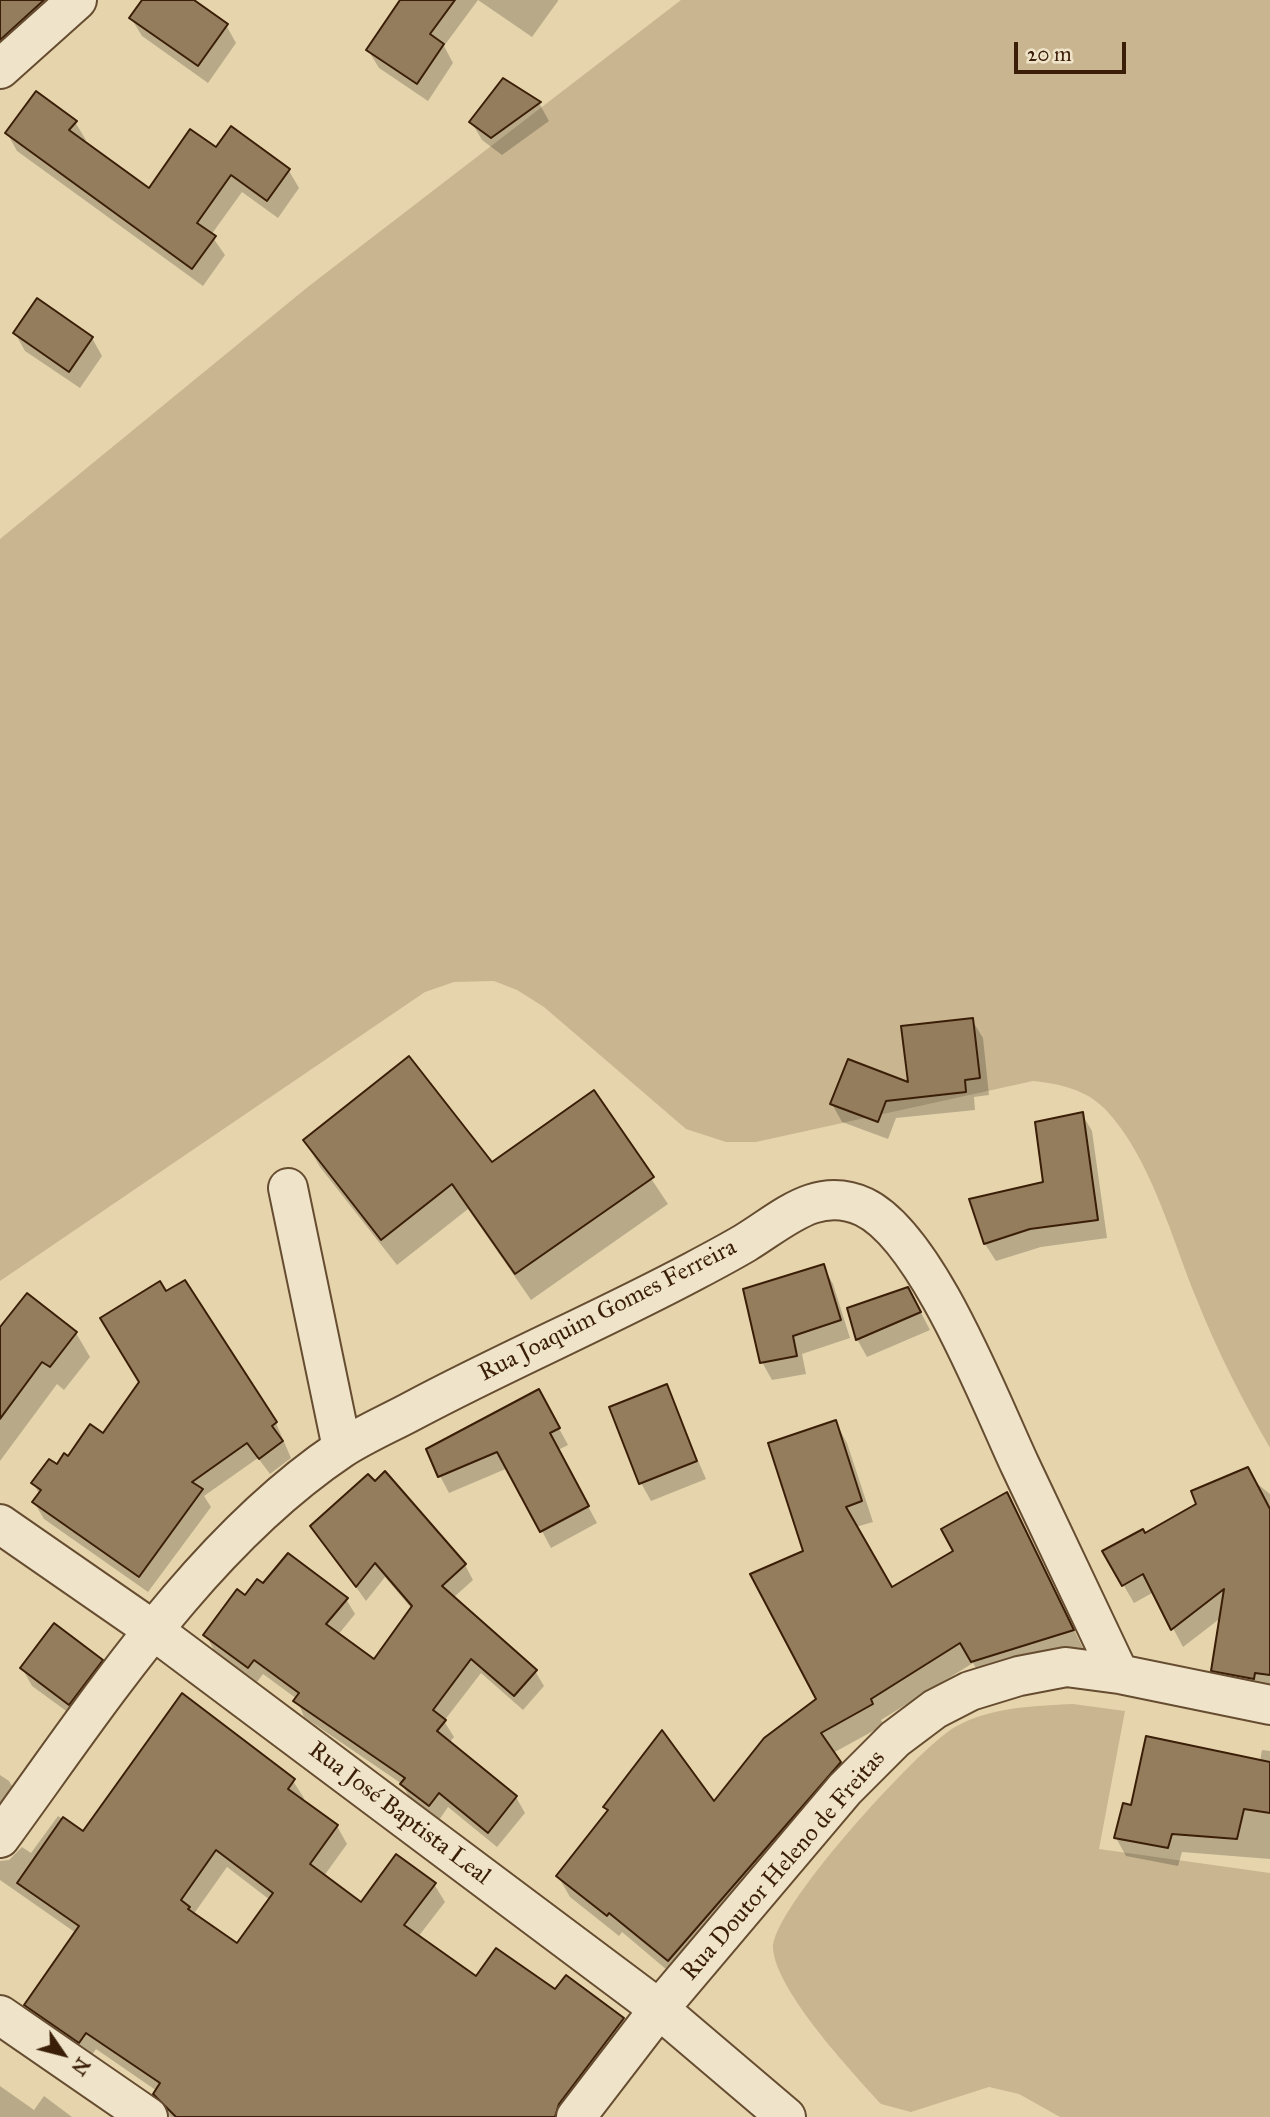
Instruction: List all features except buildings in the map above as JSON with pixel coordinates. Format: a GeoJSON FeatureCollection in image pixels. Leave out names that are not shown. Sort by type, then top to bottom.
{"type":"FeatureCollection","features":[{"type":"Feature","properties":{"kind":"street"},"geometry":{"type":"LineString","coordinates":[[0,69],[76,0]]}},
{"type":"Feature","properties":{"kind":"street"},"geometry":{"type":"LineString","coordinates":[[288,1188],[342,1448]]}},
{"type":"Feature","properties":{"kind":"street","name":"Rua Joaquim Gomes Ferreira"},"geometry":{"type":"LineString","coordinates":[[0,1838],[153,1630],[235,1540],[296,1484],[342,1448],[480,1375],[691,1272],[746,1242],[796,1209],[819,1200],[841,1200],[863,1206],[893,1230],[919,1264],[955,1327],[1119,1674]]}},
{"type":"Feature","properties":{"kind":"street","name":"Rua José Baptista Leal"},"geometry":{"type":"LineString","coordinates":[[0,1524],[153,1630],[659,2009],[786,2117]]}},
{"type":"Feature","properties":{"kind":"street","name":"Rua Doutor Heleno de Freitas"},"geometry":{"type":"LineString","coordinates":[[576,2117],[659,2009],[845,1789],[895,1740],[935,1709],[970,1691],[1066,1667],[1119,1674],[1270,1705]]}},
{"type":"Feature","properties":{"kind":"street"},"geometry":{"type":"LineString","coordinates":[[0,2015],[148,2117]]}},
{"type":"Feature","properties":{"kind":"shaded area"},"geometry":{"type":"Polygon","coordinates":[[[681,0],[1270,0],[1270,1448],[1213,1338],[1148,1175],[1121,1129],[1105,1109],[1081,1092],[1033,1081],[756,1142],[726,1142],[686,1129],[544,1007],[517,990],[494,981],[454,982],[425,992],[0,1281],[0,539],[309,286],[681,0]]]}},
{"type":"Feature","properties":{"kind":"shaded area"},"geometry":{"type":"Polygon","coordinates":[[[1073,1704],[1125,1711],[1099,1849],[1270,1873],[1270,2117],[1060,2117],[1019,2094],[989,2087],[911,2112],[881,2104],[817,2030],[787,1987],[773,1949],[778,1930],[819,1868],[911,1765],[955,1727],[969,1720],[997,1711],[1073,1704]]]}}]}
